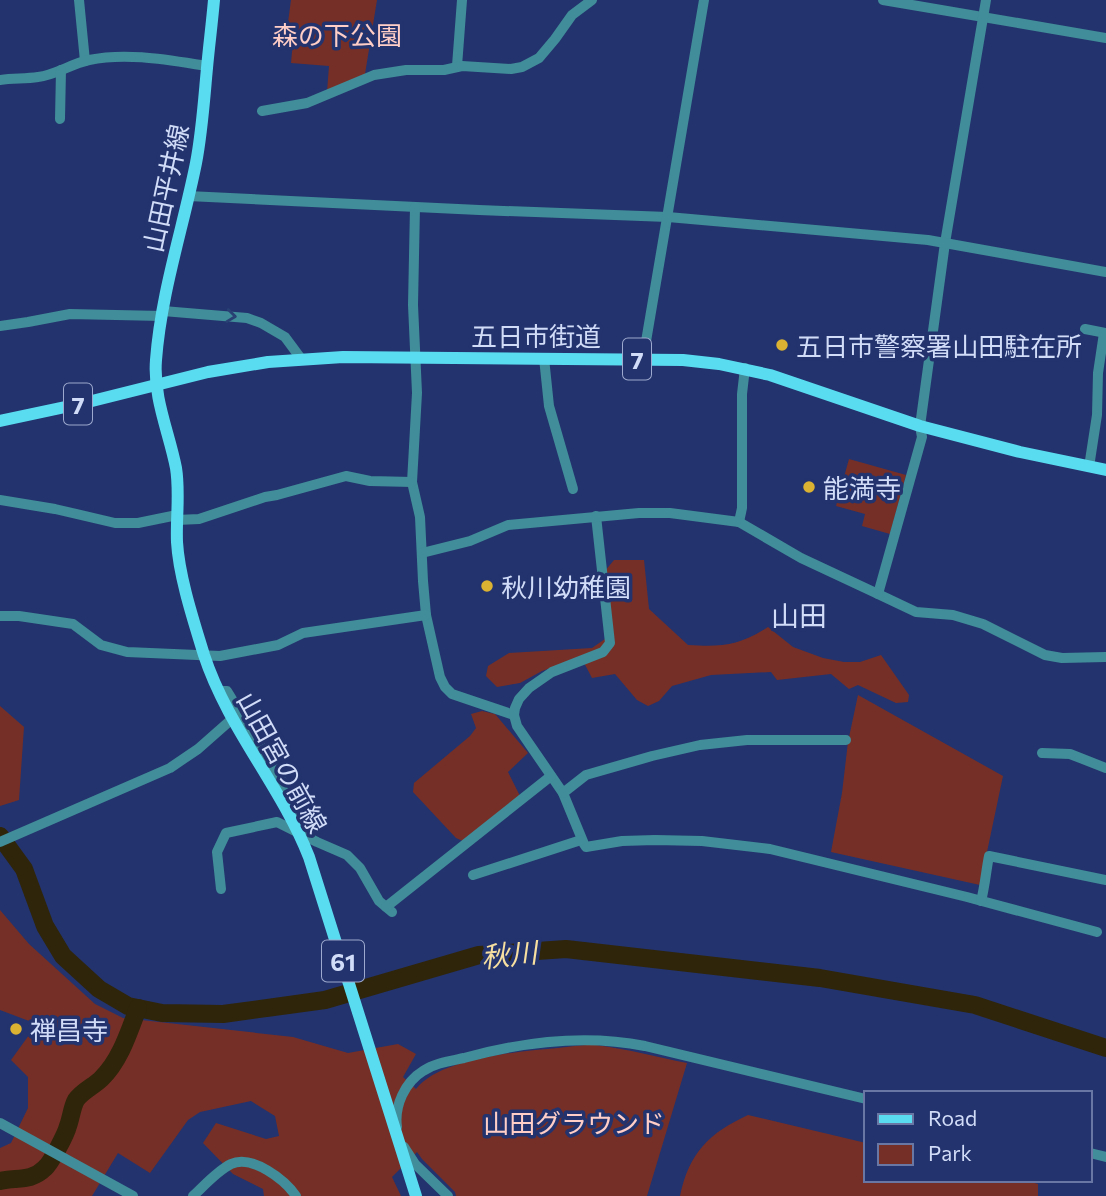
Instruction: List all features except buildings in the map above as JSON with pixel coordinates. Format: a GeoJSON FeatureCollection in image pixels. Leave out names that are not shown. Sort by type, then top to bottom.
{"type":"FeatureCollection","features":[{"type":"Feature","properties":{"kind":"main road","name":"山田平井線"},"geometry":{"type":"LineString","coordinates":[[155,384],[162,313],[201,135],[214,0]]}},
{"type":"Feature","properties":{"kind":"main road","name":"五日市街道"},"geometry":{"type":"LineString","coordinates":[[0,421],[155,384],[268,362],[343,357],[683,360],[744,368],[795,382],[920,426],[1020,452],[1106,470]]}},
{"type":"Feature","properties":{"kind":"main road","name":"山田宮の前線"},"geometry":{"type":"LineString","coordinates":[[155,384],[177,472],[177,544],[180,567],[204,655],[232,719],[292,817],[309,857],[416,1196]]}},
{"type":"Feature","properties":{"kind":"street"},"geometry":{"type":"LineString","coordinates":[[79,0],[85,61]]}},
{"type":"Feature","properties":{"kind":"street"},"geometry":{"type":"LineString","coordinates":[[457,66],[462,0]]}},
{"type":"Feature","properties":{"kind":"street"},"geometry":{"type":"LineString","coordinates":[[262,111],[307,103],[374,75],[444,70],[457,66],[511,69],[529,63],[539,58],[572,15],[592,0]]}},
{"type":"Feature","properties":{"kind":"street"},"geometry":{"type":"LineString","coordinates":[[643,359],[705,0]]}},
{"type":"Feature","properties":{"kind":"street"},"geometry":{"type":"LineString","coordinates":[[883,0],[1106,38]]}},
{"type":"Feature","properties":{"kind":"street"},"geometry":{"type":"LineString","coordinates":[[878,594],[922,437],[920,426],[945,243],[986,0]]}},
{"type":"Feature","properties":{"kind":"street"},"geometry":{"type":"LineString","coordinates":[[0,80],[37,78],[105,57],[141,57],[207,66]]}},
{"type":"Feature","properties":{"kind":"street"},"geometry":{"type":"LineString","coordinates":[[60,118],[61,70]]}},
{"type":"Feature","properties":{"kind":"street"},"geometry":{"type":"LineString","coordinates":[[188,196],[668,217],[945,243],[1106,272]]}},
{"type":"Feature","properties":{"kind":"street"},"geometry":{"type":"LineString","coordinates":[[415,207],[413,305],[417,393],[412,482],[420,517],[426,615],[440,677],[445,687],[452,694],[514,715]]}},
{"type":"Feature","properties":{"kind":"street"},"geometry":{"type":"LineString","coordinates":[[0,326],[69,314],[216,314],[247,318],[261,323],[285,337],[302,360]]}},
{"type":"Feature","properties":{"kind":"street"},"geometry":{"type":"LineString","coordinates":[[1085,329],[1105,333],[1098,373],[1097,415],[1089,467]]}},
{"type":"Feature","properties":{"kind":"street"},"geometry":{"type":"LineString","coordinates":[[544,358],[550,406],[573,489]]}},
{"type":"Feature","properties":{"kind":"street"},"geometry":{"type":"LineString","coordinates":[[739,522],[742,508],[744,368]]}},
{"type":"Feature","properties":{"kind":"street"},"geometry":{"type":"LineString","coordinates":[[0,500],[116,523],[138,523],[177,517],[200,519],[265,497],[346,476],[370,481],[412,482]]}},
{"type":"Feature","properties":{"kind":"street"},"geometry":{"type":"LineString","coordinates":[[422,553],[470,541],[508,525],[596,516],[670,513],[739,522],[801,558],[916,612],[953,615],[983,624],[1045,655],[1062,658],[1106,657]]}},
{"type":"Feature","properties":{"kind":"street"},"geometry":{"type":"LineString","coordinates":[[596,516],[610,643],[603,652],[552,672],[528,688],[519,699],[514,715],[517,726],[563,793],[586,847],[622,841],[654,840],[702,841],[770,849],[1097,932]]}},
{"type":"Feature","properties":{"kind":"street"},"geometry":{"type":"LineString","coordinates":[[0,616],[19,615],[74,624],[101,645],[127,652],[220,656],[278,645],[303,633],[426,615]]}},
{"type":"Feature","properties":{"kind":"street"},"geometry":{"type":"LineString","coordinates":[[218,691],[227,691],[281,779],[310,838]]}},
{"type":"Feature","properties":{"kind":"street"},"geometry":{"type":"LineString","coordinates":[[0,842],[170,768],[198,750],[232,719]]}},
{"type":"Feature","properties":{"kind":"street"},"geometry":{"type":"LineString","coordinates":[[563,793],[586,775],[700,745],[747,740],[846,740]]}},
{"type":"Feature","properties":{"kind":"street"},"geometry":{"type":"LineString","coordinates":[[1042,753],[1070,754],[1106,768]]}},
{"type":"Feature","properties":{"kind":"street"},"geometry":{"type":"LineString","coordinates":[[221,889],[217,852],[226,834],[277,822],[347,855],[360,868],[379,901],[389,909],[551,776]]}},
{"type":"Feature","properties":{"kind":"street"},"geometry":{"type":"LineString","coordinates":[[473,875],[581,840]]}},
{"type":"Feature","properties":{"kind":"street"},"geometry":{"type":"LineString","coordinates":[[981,901],[989,856],[1106,880]]}},
{"type":"Feature","properties":{"kind":"street"},"geometry":{"type":"LineString","coordinates":[[448,1196],[407,1154],[398,1133],[396,1119],[399,1106],[407,1087],[423,1071],[485,1052],[553,1042],[619,1041],[864,1099]]}},
{"type":"Feature","properties":{"kind":"street"},"geometry":{"type":"LineString","coordinates":[[0,1123],[133,1196]]}},
{"type":"Feature","properties":{"kind":"street"},"geometry":{"type":"LineString","coordinates":[[193,1196],[231,1164],[245,1162],[275,1175],[287,1184],[296,1196]]}},
{"type":"Feature","properties":{"kind":"green space","name":"森の下公園"},"geometry":{"type":"Polygon","coordinates":[[[291,0],[377,0],[365,74],[327,92],[329,66],[291,63],[294,30],[287,30],[291,0]]]}},
{"type":"Feature","properties":{"kind":"green space"},"geometry":{"type":"Polygon","coordinates":[[[849,459],[906,475],[890,534],[862,526],[865,514],[836,506],[849,459]]]}},
{"type":"Feature","properties":{"kind":"green space"},"geometry":{"type":"Polygon","coordinates":[[[614,560],[644,560],[649,609],[688,645],[730,644],[768,627],[793,647],[823,658],[860,662],[881,655],[909,695],[908,702],[896,703],[858,685],[849,689],[831,674],[777,680],[771,672],[711,675],[672,686],[659,701],[648,706],[637,700],[615,674],[592,678],[581,657],[542,671],[520,683],[497,687],[486,676],[488,666],[509,653],[592,648],[605,639],[605,571],[614,560]]]}},
{"type":"Feature","properties":{"kind":"green space"},"geometry":{"type":"Polygon","coordinates":[[[858,695],[1003,776],[980,885],[831,852],[858,695]]]}},
{"type":"Feature","properties":{"kind":"green space"},"geometry":{"type":"Polygon","coordinates":[[[0,706],[24,727],[19,800],[0,806],[0,706]]]}},
{"type":"Feature","properties":{"kind":"green space"},"geometry":{"type":"Polygon","coordinates":[[[482,711],[495,714],[528,753],[508,772],[520,796],[465,842],[456,838],[413,792],[414,783],[470,736],[476,728],[471,714],[482,711]]]}},
{"type":"Feature","properties":{"kind":"green space","name":"山田グラウンド"},"geometry":{"type":"Polygon","coordinates":[[[0,910],[29,944],[95,1004],[123,1018],[293,1037],[348,1053],[398,1044],[416,1054],[403,1077],[416,1089],[427,1078],[462,1063],[503,1054],[582,1045],[608,1047],[687,1063],[647,1196],[456,1196],[417,1152],[392,1177],[401,1196],[264,1196],[263,1189],[233,1174],[203,1143],[216,1123],[266,1139],[279,1136],[275,1116],[251,1101],[200,1112],[188,1120],[150,1173],[118,1153],[92,1196],[0,1196],[0,1148],[11,1143],[28,1108],[28,1077],[11,1060],[37,1024],[0,1010],[0,910]]]}},
{"type":"Feature","properties":{"kind":"green space"},"geometry":{"type":"Polygon","coordinates":[[[748,1115],[864,1143],[864,1182],[1031,1182],[1038,1184],[1038,1196],[680,1196],[695,1156],[712,1137],[748,1115]]]}},
{"type":"Feature","properties":{"kind":"waterway","name":"秋川"},"geometry":{"type":"LineString","coordinates":[[0,836],[24,869],[45,926],[63,956],[99,989],[128,1006],[162,1013],[223,1014],[325,1000],[479,955],[566,949],[820,978],[975,1005],[1106,1048]]}},
{"type":"Feature","properties":{"kind":"waterway"},"geometry":{"type":"LineString","coordinates":[[0,1181],[29,1177],[48,1165],[64,1135],[76,1100],[114,1064],[138,1008]]}},
{"type":"Feature","properties":{"kind":"place","name":"五日市警察署山田駐在所"},"geometry":{"type":"Point","coordinates":[782,345]}},
{"type":"Feature","properties":{"kind":"place","name":"能満寺"},"geometry":{"type":"Point","coordinates":[809,487]}},
{"type":"Feature","properties":{"kind":"place","name":"秋川幼稚園"},"geometry":{"type":"Point","coordinates":[487,586]}},
{"type":"Feature","properties":{"kind":"place","name":"禅昌寺"},"geometry":{"type":"Point","coordinates":[16,1029]}},
{"type":"Feature","properties":{"kind":"district","name":"山田"},"geometry":{"type":"Point","coordinates":[799,615]}}]}
